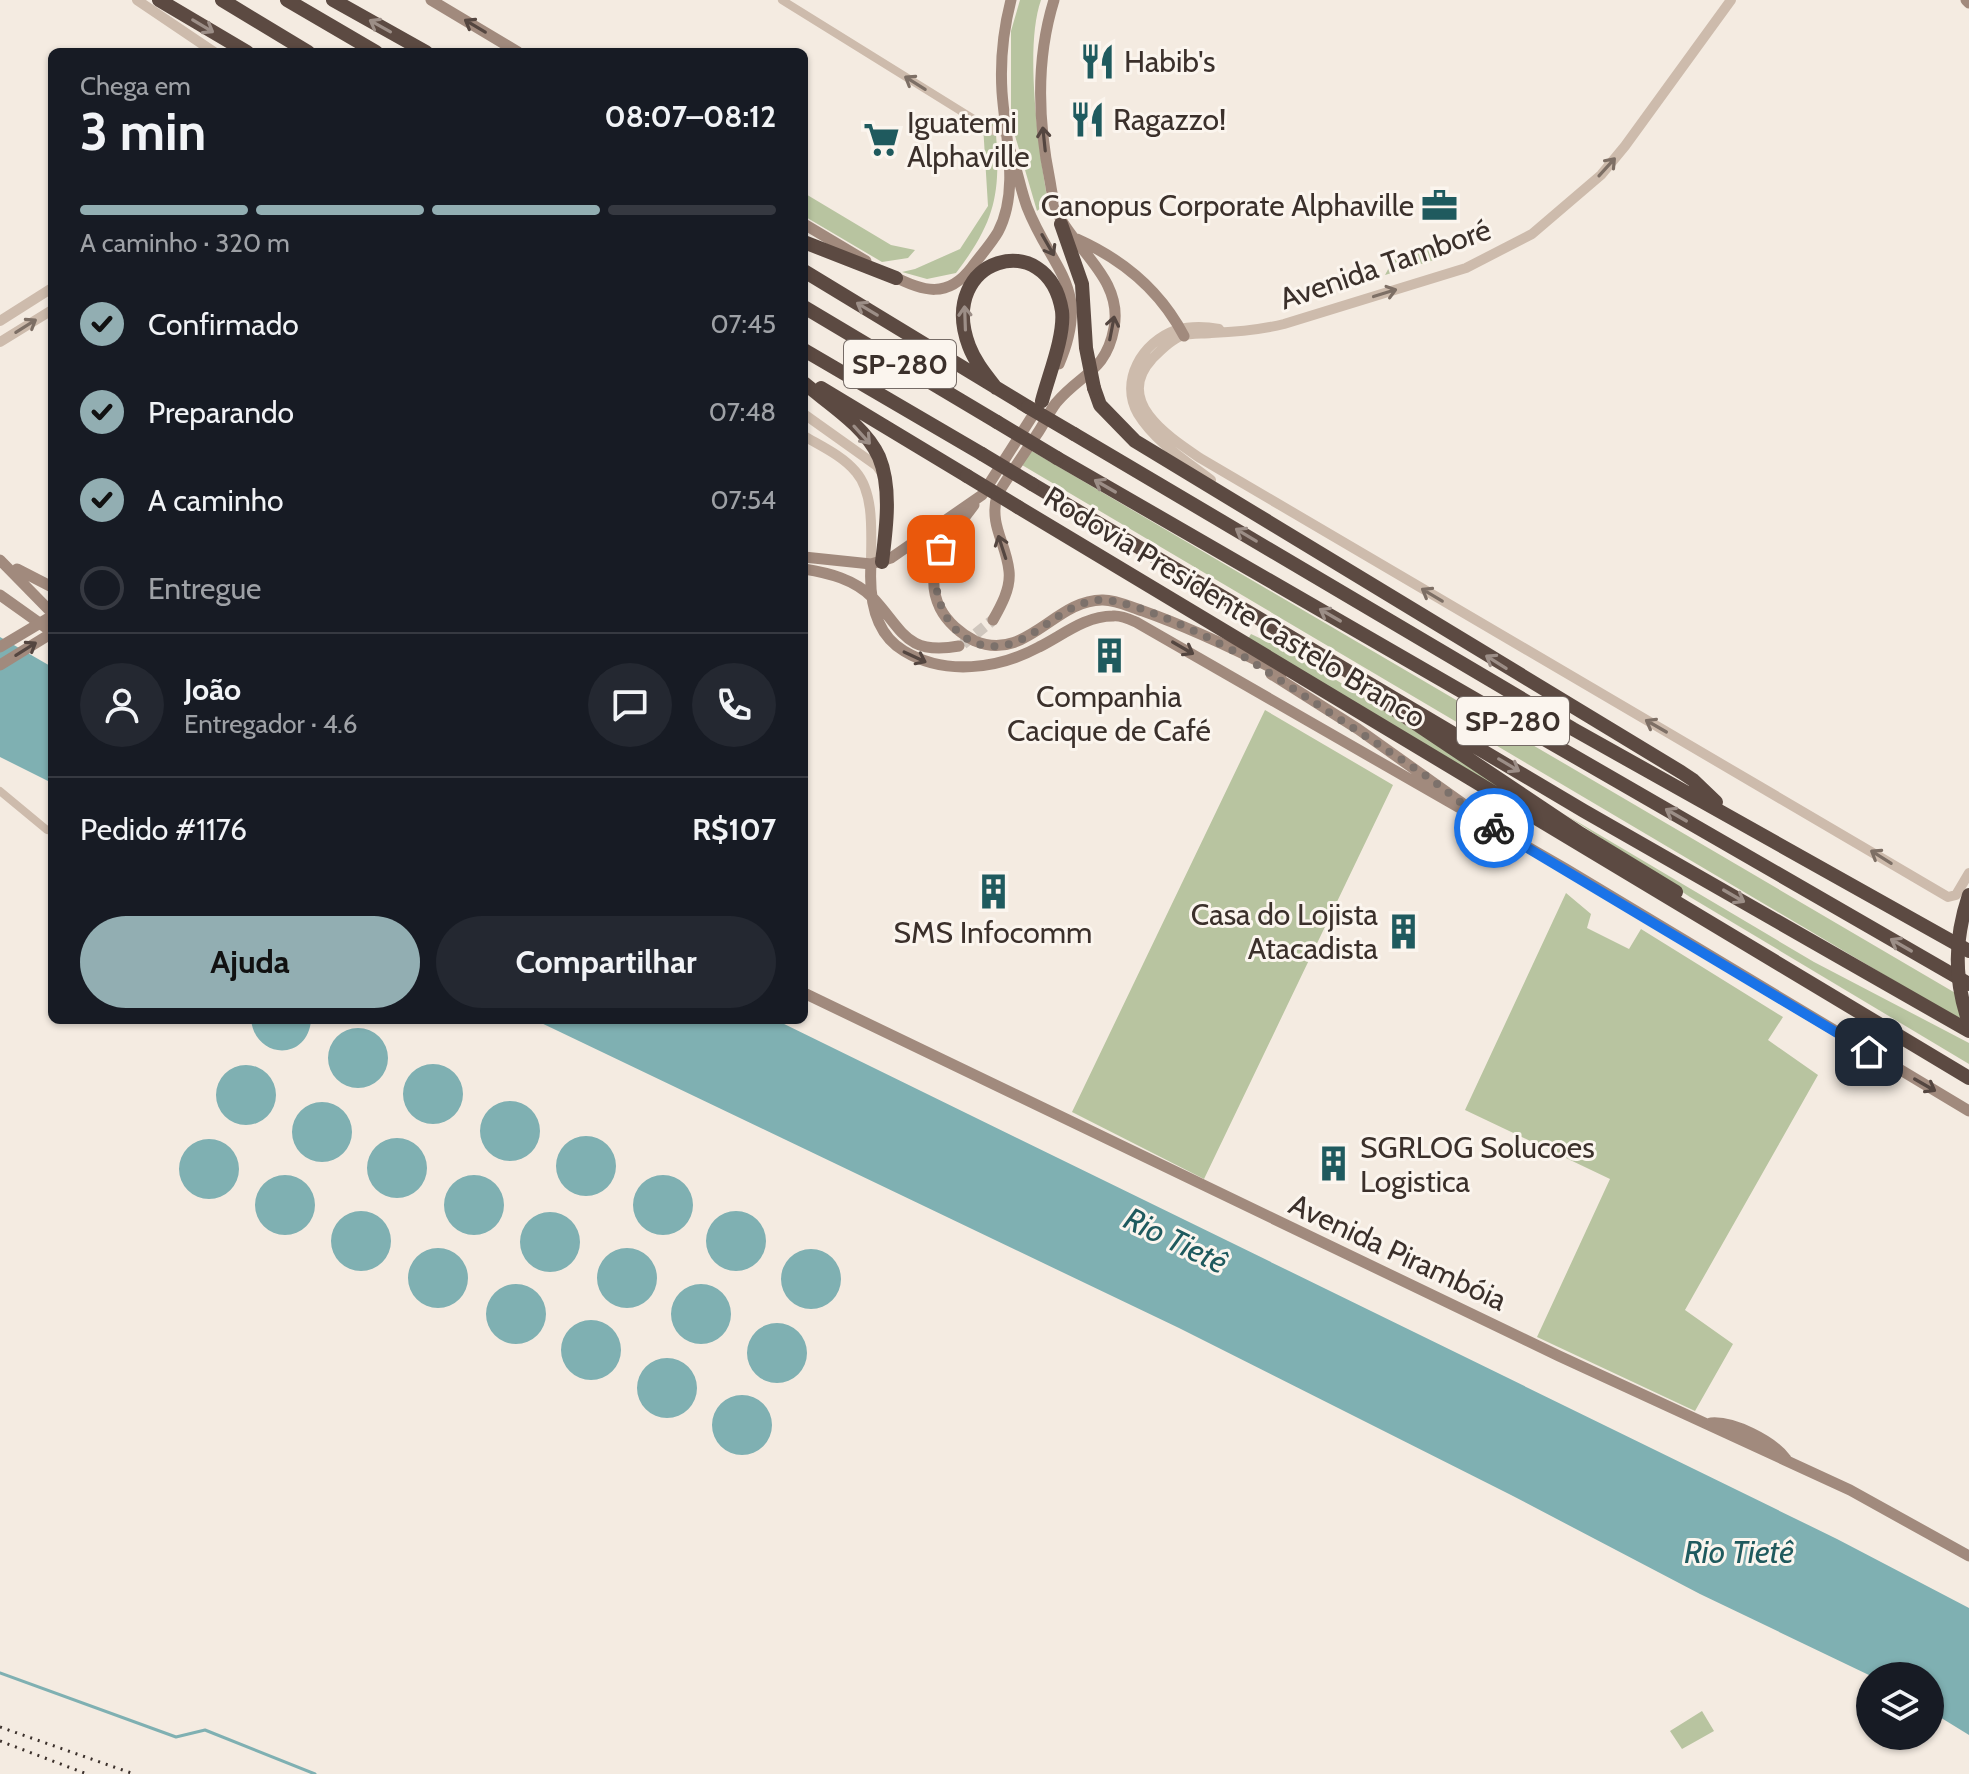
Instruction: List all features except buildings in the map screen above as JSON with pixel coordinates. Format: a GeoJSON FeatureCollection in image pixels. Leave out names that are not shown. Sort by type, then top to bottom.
{"type":"FeatureCollection","features":[{"type":"Feature","properties":{"kind":"highway"},"geometry":{"type":"LineString","coordinates":[[159,0],[240,48]]}},
{"type":"Feature","properties":{"kind":"highway"},"geometry":{"type":"LineString","coordinates":[[222,0],[301,48]]}},
{"type":"Feature","properties":{"kind":"highway"},"geometry":{"type":"LineString","coordinates":[[287,0],[369,48]]}},
{"type":"Feature","properties":{"kind":"highway"},"geometry":{"type":"LineString","coordinates":[[333,0],[419,48]]}},
{"type":"Feature","properties":{"kind":"highway"},"geometry":{"type":"LineString","coordinates":[[1060,220],[1082,284],[1086,348],[1094,388],[1100,405],[1135,441],[1681,772],[1702,788],[1724,812]]}},
{"type":"Feature","properties":{"kind":"highway"},"geometry":{"type":"LineString","coordinates":[[808,244],[896,278]]}},
{"type":"Feature","properties":{"kind":"highway"},"geometry":{"type":"LineString","coordinates":[[1000,391],[967,343],[964,306],[974,280],[984,269],[995,262],[1023,262],[1052,282],[1062,314],[1059,338],[1042,401]]}},
{"type":"Feature","properties":{"kind":"highway"},"geometry":{"type":"LineString","coordinates":[[808,273],[1000,391],[1573,729],[1969,951]]}},
{"type":"Feature","properties":{"kind":"highway","name":"Rodovia Presidente Castelo Branco"},"geometry":{"type":"LineString","coordinates":[[808,309],[1057,458],[1969,984]]}},
{"type":"Feature","properties":{"kind":"highway","name":"Rodovia Presidente Castelo Branco"},"geometry":{"type":"LineString","coordinates":[[808,352],[1584,811],[1969,1031]]}},
{"type":"Feature","properties":{"kind":"highway","name":"Rodovia Presidente Castelo Branco"},"geometry":{"type":"LineString","coordinates":[[808,382],[1969,1078]]}},
{"type":"Feature","properties":{"kind":"highway"},"geometry":{"type":"LineString","coordinates":[[808,384],[859,430],[879,457],[885,477],[877,563]]}},
{"type":"Feature","properties":{"kind":"highway"},"geometry":{"type":"LineString","coordinates":[[1300,642],[1581,834],[1816,979],[1882,1028]]}},
{"type":"Feature","properties":{"kind":"highway"},"geometry":{"type":"LineString","coordinates":[[1969,895],[1956,943],[1956,970],[1969,1023]]}},
{"type":"Feature","properties":{"kind":"main road"},"geometry":{"type":"LineString","coordinates":[[431,0],[511,48]]}},
{"type":"Feature","properties":{"kind":"main road"},"geometry":{"type":"LineString","coordinates":[[808,226],[896,278],[928,290],[941,290],[961,281],[998,232],[1007,203],[1009,148],[1002,91],[1001,46],[1011,0]]}},
{"type":"Feature","properties":{"kind":"main road"},"geometry":{"type":"LineString","coordinates":[[993,620],[1009,581],[1006,557],[994,522],[997,495],[1055,405],[1071,387],[1097,367],[1107,350],[1114,327],[1115,309],[1108,286],[1098,268],[1060,220],[1047,168],[1041,93],[1042,51],[1054,0]]}},
{"type":"Feature","properties":{"kind":"main road"},"geometry":{"type":"LineString","coordinates":[[1009,148],[1028,207],[1063,274],[1071,300],[1070,331],[1061,360],[1042,401],[982,495],[941,549],[935,577],[939,606],[949,621],[971,639],[997,646],[1019,641],[1078,606],[1103,600],[1118,602],[1224,644],[1359,713]]}},
{"type":"Feature","properties":{"kind":"main road"},"geometry":{"type":"LineString","coordinates":[[1074,237],[1116,258],[1143,281],[1164,303],[1182,332]]}},
{"type":"Feature","properties":{"kind":"main road"},"geometry":{"type":"LineString","coordinates":[[808,557],[877,563],[982,495]]}},
{"type":"Feature","properties":{"kind":"main road"},"geometry":{"type":"LineString","coordinates":[[0,559],[48,585]]}},
{"type":"Feature","properties":{"kind":"main road"},"geometry":{"type":"LineString","coordinates":[[0,559],[48,610]]}},
{"type":"Feature","properties":{"kind":"main road"},"geometry":{"type":"LineString","coordinates":[[837,576],[846,562]]}},
{"type":"Feature","properties":{"kind":"main road"},"geometry":{"type":"LineString","coordinates":[[877,563],[872,598],[875,616],[883,632],[898,648],[916,659],[956,667],[979,666],[1007,660],[1038,648],[1084,622],[1115,615],[1136,622],[1497,830],[1969,1111]]}},
{"type":"Feature","properties":{"kind":"main road"},"geometry":{"type":"LineString","coordinates":[[808,570],[837,576],[872,598],[890,622],[909,639],[933,649],[959,646]]}},
{"type":"Feature","properties":{"kind":"main road"},"geometry":{"type":"LineString","coordinates":[[0,593],[20,598],[28,587]]}},
{"type":"Feature","properties":{"kind":"main road"},"geometry":{"type":"LineString","coordinates":[[0,593],[48,629]]}},
{"type":"Feature","properties":{"kind":"main road"},"geometry":{"type":"LineString","coordinates":[[0,647],[48,617]]}},
{"type":"Feature","properties":{"kind":"main road"},"geometry":{"type":"LineString","coordinates":[[0,665],[48,635]]}},
{"type":"Feature","properties":{"kind":"main road"},"geometry":{"type":"LineString","coordinates":[[1224,644],[1417,769],[1497,830]]}},
{"type":"Feature","properties":{"kind":"main road","name":"Avenida Pirambóia"},"geometry":{"type":"LineString","coordinates":[[808,995],[1559,1356],[1706,1423],[1724,1422],[1776,1446],[1789,1462],[1850,1490],[1969,1556]]}},
{"type":"Feature","properties":{"kind":"street"},"geometry":{"type":"LineString","coordinates":[[137,0],[208,48]]}},
{"type":"Feature","properties":{"kind":"street"},"geometry":{"type":"LineString","coordinates":[[782,0],[993,131],[1007,133]]}},
{"type":"Feature","properties":{"kind":"street","name":"Avenida Tamboré"},"geometry":{"type":"LineString","coordinates":[[1182,332],[1266,329],[1448,274],[1507,249],[1532,234],[1564,209],[1609,166],[1731,0]]}},
{"type":"Feature","properties":{"kind":"street"},"geometry":{"type":"LineString","coordinates":[[0,321],[48,291]]}},
{"type":"Feature","properties":{"kind":"street"},"geometry":{"type":"LineString","coordinates":[[0,342],[48,312]]}},
{"type":"Feature","properties":{"kind":"street"},"geometry":{"type":"LineString","coordinates":[[1182,332],[1158,340],[1142,355],[1131,380],[1131,398],[1139,415],[1160,441],[1232,499]]}},
{"type":"Feature","properties":{"kind":"street"},"geometry":{"type":"LineString","coordinates":[[1182,332],[1149,362],[1139,383],[1142,405],[1171,438],[1248,487],[1948,897],[1956,895],[1969,873]]}},
{"type":"Feature","properties":{"kind":"street"},"geometry":{"type":"LineString","coordinates":[[808,417],[877,466],[885,477]]}},
{"type":"Feature","properties":{"kind":"street"},"geometry":{"type":"LineString","coordinates":[[808,439],[850,466],[863,482],[877,563]]}},
{"type":"Feature","properties":{"kind":"street"},"geometry":{"type":"LineString","coordinates":[[0,791],[47,830]]}},
{"type":"Feature","properties":{"kind":"green space"},"geometry":{"type":"Polygon","coordinates":[[[1020,0],[1041,0],[1036,20],[1033,72],[1037,128],[1048,202],[1037,211],[1011,122],[1011,31],[1020,0]]]}},
{"type":"Feature","properties":{"kind":"green space"},"geometry":{"type":"Polygon","coordinates":[[[995,122],[997,167],[994,202],[981,236],[970,254],[956,273],[927,279],[902,272],[960,249],[988,206],[983,125],[995,122]]]}},
{"type":"Feature","properties":{"kind":"green space"},"geometry":{"type":"Polygon","coordinates":[[[808,195],[891,245],[915,250],[908,258],[882,262],[808,218],[808,195]]]}},
{"type":"Feature","properties":{"kind":"green space"},"geometry":{"type":"Polygon","coordinates":[[[1416,248],[1434,250],[1447,256],[1385,275],[1393,260],[1416,248]]]}},
{"type":"Feature","properties":{"kind":"green space"},"geometry":{"type":"Polygon","coordinates":[[[1030,450],[1969,1001],[1969,1025],[1022,465],[1030,450]]]}},
{"type":"Feature","properties":{"kind":"green space"},"geometry":{"type":"Polygon","coordinates":[[[1251,634],[1295,655],[1364,697],[1607,858],[1248,639],[1251,634]]]}},
{"type":"Feature","properties":{"kind":"green space"},"geometry":{"type":"Polygon","coordinates":[[[1265,710],[1393,785],[1204,1179],[1072,1112],[1265,710]]]}},
{"type":"Feature","properties":{"kind":"green space"},"geometry":{"type":"Polygon","coordinates":[[[1566,815],[1814,962],[1969,1043],[1969,1064],[1690,897],[1566,815]]]}},
{"type":"Feature","properties":{"kind":"green space"},"geometry":{"type":"Polygon","coordinates":[[[1566,893],[1591,914],[1587,928],[1629,949],[1641,929],[1783,1017],[1768,1040],[1818,1075],[1685,1310],[1733,1344],[1695,1411],[1537,1337],[1610,1179],[1465,1110],[1566,893]]]}},
{"type":"Feature","properties":{"kind":"green space"},"geometry":{"type":"Polygon","coordinates":[[[1702,1711],[1714,1731],[1682,1749],[1670,1731],[1702,1711]]]}},
{"type":"Feature","properties":{"kind":"water"},"geometry":{"type":"Polygon","coordinates":[[[0,637],[48,665],[48,781],[0,757],[0,637]]]}},
{"type":"Feature","properties":{"kind":"water"},"geometry":{"type":"Polygon","coordinates":[[[252,1024],[310,1024],[301,1043],[292,1049],[271,1048],[262,1043],[252,1024]]]}},
{"type":"Feature","properties":{"kind":"water","name":"Rio Tietê"},"geometry":{"type":"Polygon","coordinates":[[[543,1024],[784,1024],[1837,1539],[1969,1608],[1969,1735],[1944,1720],[1944,1662],[1856,1662],[1856,1669],[1700,1594],[1179,1328],[543,1024]]]}},
{"type":"Feature","properties":{"kind":"water"},"geometry":{"type":"Polygon","coordinates":[[[358,1028],[369,1030],[379,1037],[386,1047],[386,1069],[379,1079],[369,1086],[358,1088],[347,1086],[337,1079],[330,1069],[328,1058],[330,1047],[337,1037],[347,1030],[358,1028]]]}},
{"type":"Feature","properties":{"kind":"water"},"geometry":{"type":"Polygon","coordinates":[[[433,1064],[444,1066],[454,1073],[461,1083],[461,1105],[454,1115],[444,1122],[433,1124],[422,1122],[412,1115],[405,1105],[403,1094],[405,1083],[412,1073],[422,1066],[433,1064]]]}},
{"type":"Feature","properties":{"kind":"water"},"geometry":{"type":"Polygon","coordinates":[[[246,1065],[257,1067],[267,1074],[274,1084],[274,1106],[267,1116],[257,1123],[246,1125],[235,1123],[225,1116],[218,1106],[216,1095],[218,1084],[225,1074],[235,1067],[246,1065]]]}},
{"type":"Feature","properties":{"kind":"water"},"geometry":{"type":"Polygon","coordinates":[[[510,1101],[521,1103],[531,1110],[538,1120],[538,1142],[531,1152],[521,1159],[510,1161],[499,1159],[489,1152],[482,1142],[480,1131],[482,1120],[489,1110],[499,1103],[510,1101]]]}},
{"type":"Feature","properties":{"kind":"water"},"geometry":{"type":"Polygon","coordinates":[[[322,1102],[333,1104],[343,1111],[350,1121],[350,1143],[343,1153],[333,1160],[322,1162],[311,1160],[301,1153],[294,1143],[292,1132],[294,1121],[301,1111],[311,1104],[322,1102]]]}},
{"type":"Feature","properties":{"kind":"water"},"geometry":{"type":"Polygon","coordinates":[[[586,1136],[597,1138],[607,1145],[614,1155],[614,1177],[607,1187],[597,1194],[586,1196],[575,1194],[565,1187],[558,1177],[556,1166],[558,1155],[565,1145],[575,1138],[586,1136]]]}},
{"type":"Feature","properties":{"kind":"water"},"geometry":{"type":"Polygon","coordinates":[[[397,1138],[408,1140],[418,1147],[425,1157],[425,1179],[418,1189],[408,1196],[397,1198],[386,1196],[376,1189],[369,1179],[367,1168],[369,1157],[376,1147],[386,1140],[397,1138]]]}},
{"type":"Feature","properties":{"kind":"water"},"geometry":{"type":"Polygon","coordinates":[[[209,1139],[220,1141],[230,1148],[237,1158],[237,1180],[230,1190],[220,1197],[209,1199],[198,1197],[188,1190],[181,1180],[179,1169],[181,1158],[188,1148],[198,1141],[209,1139]]]}},
{"type":"Feature","properties":{"kind":"water"},"geometry":{"type":"Polygon","coordinates":[[[285,1175],[296,1177],[306,1184],[313,1194],[313,1216],[306,1226],[296,1233],[285,1235],[274,1233],[264,1226],[257,1216],[255,1205],[257,1194],[264,1184],[274,1177],[285,1175]]]}},
{"type":"Feature","properties":{"kind":"water"},"geometry":{"type":"Polygon","coordinates":[[[474,1175],[485,1177],[495,1184],[502,1194],[502,1216],[495,1226],[485,1233],[474,1235],[463,1233],[453,1226],[446,1216],[444,1205],[446,1194],[453,1184],[463,1177],[474,1175]]]}},
{"type":"Feature","properties":{"kind":"water"},"geometry":{"type":"Polygon","coordinates":[[[663,1175],[674,1177],[684,1184],[691,1194],[691,1216],[684,1226],[674,1233],[663,1235],[652,1233],[642,1226],[635,1216],[633,1205],[635,1194],[642,1184],[652,1177],[663,1175]]]}},
{"type":"Feature","properties":{"kind":"water"},"geometry":{"type":"Polygon","coordinates":[[[361,1211],[372,1213],[382,1220],[389,1230],[389,1252],[382,1262],[372,1269],[361,1271],[350,1269],[340,1262],[333,1252],[331,1241],[333,1230],[340,1220],[350,1213],[361,1211]]]}},
{"type":"Feature","properties":{"kind":"water"},"geometry":{"type":"Polygon","coordinates":[[[736,1211],[747,1213],[757,1220],[764,1230],[764,1252],[757,1262],[747,1269],[736,1271],[725,1269],[715,1262],[708,1252],[706,1241],[708,1230],[715,1220],[725,1213],[736,1211]]]}},
{"type":"Feature","properties":{"kind":"water"},"geometry":{"type":"Polygon","coordinates":[[[550,1212],[561,1214],[571,1221],[578,1231],[578,1253],[571,1263],[561,1270],[550,1272],[539,1270],[529,1263],[522,1253],[520,1242],[522,1231],[529,1221],[539,1214],[550,1212]]]}},
{"type":"Feature","properties":{"kind":"water"},"geometry":{"type":"Polygon","coordinates":[[[438,1248],[449,1250],[459,1257],[466,1267],[466,1289],[459,1299],[449,1306],[438,1308],[427,1306],[417,1299],[410,1289],[408,1278],[410,1267],[417,1257],[427,1250],[438,1248]]]}},
{"type":"Feature","properties":{"kind":"water"},"geometry":{"type":"Polygon","coordinates":[[[627,1248],[638,1250],[648,1257],[655,1267],[655,1289],[648,1299],[638,1306],[627,1308],[616,1306],[606,1299],[599,1289],[597,1278],[599,1267],[606,1257],[616,1250],[627,1248]]]}},
{"type":"Feature","properties":{"kind":"water"},"geometry":{"type":"Polygon","coordinates":[[[811,1249],[822,1251],[832,1258],[839,1268],[839,1290],[832,1300],[822,1307],[811,1309],[800,1307],[790,1300],[783,1290],[781,1279],[783,1268],[790,1258],[800,1251],[811,1249]]]}},
{"type":"Feature","properties":{"kind":"water"},"geometry":{"type":"Polygon","coordinates":[[[516,1284],[527,1286],[537,1293],[544,1303],[544,1325],[537,1335],[527,1342],[516,1344],[505,1342],[495,1335],[488,1325],[486,1314],[488,1303],[495,1293],[505,1286],[516,1284]]]}},
{"type":"Feature","properties":{"kind":"water"},"geometry":{"type":"Polygon","coordinates":[[[701,1284],[712,1286],[722,1293],[729,1303],[729,1325],[722,1335],[712,1342],[701,1344],[690,1342],[680,1335],[673,1325],[671,1314],[673,1303],[680,1293],[690,1286],[701,1284]]]}},
{"type":"Feature","properties":{"kind":"water"},"geometry":{"type":"Polygon","coordinates":[[[591,1320],[602,1322],[612,1329],[619,1339],[619,1361],[612,1371],[602,1378],[591,1380],[580,1378],[570,1371],[563,1361],[561,1350],[563,1339],[570,1329],[580,1322],[591,1320]]]}},
{"type":"Feature","properties":{"kind":"water"},"geometry":{"type":"Polygon","coordinates":[[[777,1323],[788,1325],[798,1332],[805,1342],[805,1364],[798,1374],[788,1381],[777,1383],[766,1381],[756,1374],[749,1364],[747,1353],[749,1342],[756,1332],[766,1325],[777,1323]]]}},
{"type":"Feature","properties":{"kind":"water"},"geometry":{"type":"Polygon","coordinates":[[[667,1358],[678,1360],[688,1367],[695,1377],[695,1399],[688,1409],[678,1416],[667,1418],[656,1416],[646,1409],[639,1399],[637,1388],[639,1377],[646,1367],[656,1360],[667,1358]]]}},
{"type":"Feature","properties":{"kind":"water"},"geometry":{"type":"Polygon","coordinates":[[[742,1395],[753,1397],[763,1404],[770,1414],[770,1436],[763,1446],[753,1453],[742,1455],[731,1453],[721,1446],[714,1436],[712,1425],[714,1414],[721,1404],[731,1397],[742,1395]]]}},
{"type":"Feature","properties":{"kind":"waterway"},"geometry":{"type":"LineString","coordinates":[[0,1673],[176,1737],[205,1730],[315,1774]]}},
{"type":"Feature","properties":{"kind":"tunnel"},"geometry":{"type":"LineString","coordinates":[[963,644],[993,620]]}},
{"type":"Feature","properties":{"kind":"railway"},"geometry":{"type":"LineString","coordinates":[[0,1727],[134,1774]]}},
{"type":"Feature","properties":{"kind":"railway"},"geometry":{"type":"LineString","coordinates":[[0,1741],[87,1774]]}},
{"type":"Feature","properties":{"kind":"way so far"},"geometry":{"type":"LineString","coordinates":[[941,549],[935,577],[939,606],[949,621],[971,639],[997,646],[1019,641],[1078,606],[1091,601],[1118,602],[1224,644],[1358,729],[1494,828]]}},
{"type":"Feature","properties":{"kind":"place","name":"Habib's"},"geometry":{"type":"Point","coordinates":[1098,61]}},
{"type":"Feature","properties":{"kind":"place","name":"Ragazzo!"},"geometry":{"type":"Point","coordinates":[1087,119]}},
{"type":"Feature","properties":{"kind":"place","name":"Iguatemi Alphaville"},"geometry":{"type":"Point","coordinates":[881,139]}},
{"type":"Feature","properties":{"kind":"place","name":"Canopus Corporate Alphaville"},"geometry":{"type":"Point","coordinates":[1440,205]}},
{"type":"Feature","properties":{"kind":"place","name":"Companhia Cacique de Café"},"geometry":{"type":"Point","coordinates":[1109,655]}},
{"type":"Feature","properties":{"kind":"place","name":"SMS Infocomm"},"geometry":{"type":"Point","coordinates":[993,891]}},
{"type":"Feature","properties":{"kind":"place","name":"Casa do Lojista Atacadista"},"geometry":{"type":"Point","coordinates":[1404,931]}},
{"type":"Feature","properties":{"kind":"place","name":"SGRLOG Solucoes Logistica"},"geometry":{"type":"Point","coordinates":[1334,1164]}},
{"type":"Feature","properties":{"kind":"route"},"geometry":{"type":"LineString","coordinates":[[1494,828],[1869,1052]]}}]}
